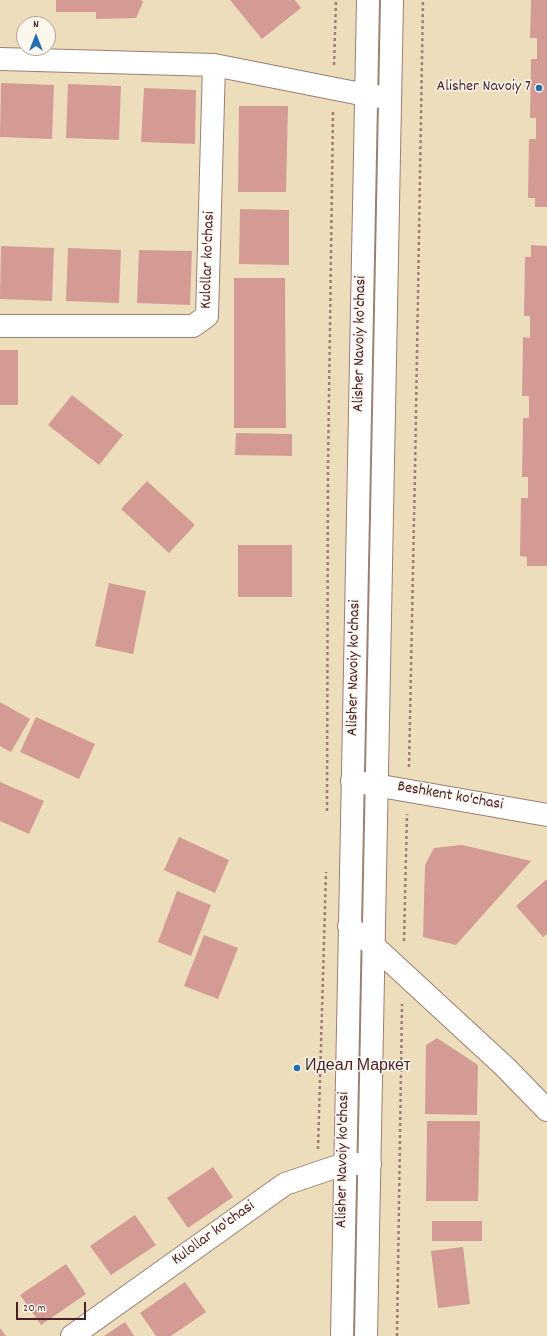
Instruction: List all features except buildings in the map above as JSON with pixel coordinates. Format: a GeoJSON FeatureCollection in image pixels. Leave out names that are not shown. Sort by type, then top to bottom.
{"type":"FeatureCollection","features":[{"type":"Feature","properties":{"kind":"main road","name":"Alisher Navoiy ko'chasi"},"geometry":{"type":"LineString","coordinates":[[342,1336],[344,1164],[368,0]]}},
{"type":"Feature","properties":{"kind":"main road","name":"Alisher Navoiy ko'chasi"},"geometry":{"type":"LineString","coordinates":[[366,1336],[392,0]]}},
{"type":"Feature","properties":{"kind":"main road"},"geometry":{"type":"LineString","coordinates":[[0,59],[214,65],[366,96],[390,98]]}},
{"type":"Feature","properties":{"kind":"main road","name":"Kulollar ko'chasi"},"geometry":{"type":"LineString","coordinates":[[0,326],[193,326],[207,316],[214,65]]}},
{"type":"Feature","properties":{"kind":"main road","name":"Beshkent ko'chasi"},"geometry":{"type":"LineString","coordinates":[[352,780],[547,815]]}},
{"type":"Feature","properties":{"kind":"main road"},"geometry":{"type":"LineString","coordinates":[[349,926],[403,972],[505,1067],[547,1110]]}},
{"type":"Feature","properties":{"kind":"main road","name":"Kulollar ko'chasi"},"geometry":{"type":"LineString","coordinates":[[72,1336],[285,1184],[344,1164],[370,1164]]}},
{"type":"Feature","properties":{"kind":"path"},"geometry":{"type":"LineString","coordinates":[[327,818],[328,467],[336,0]]}},
{"type":"Feature","properties":{"kind":"path"},"geometry":{"type":"LineString","coordinates":[[397,1336],[403,972],[416,471],[423,0]]}},
{"type":"Feature","properties":{"kind":"path"},"geometry":{"type":"LineString","coordinates":[[318,1173],[326,865]]}},
{"type":"Feature","properties":{"kind":"place","name":"Alisher Navoiy 7"},"geometry":{"type":"Point","coordinates":[539,88]}},
{"type":"Feature","properties":{"kind":"place","name":"Идеал Маркет"},"geometry":{"type":"Point","coordinates":[297,1068]}}]}
